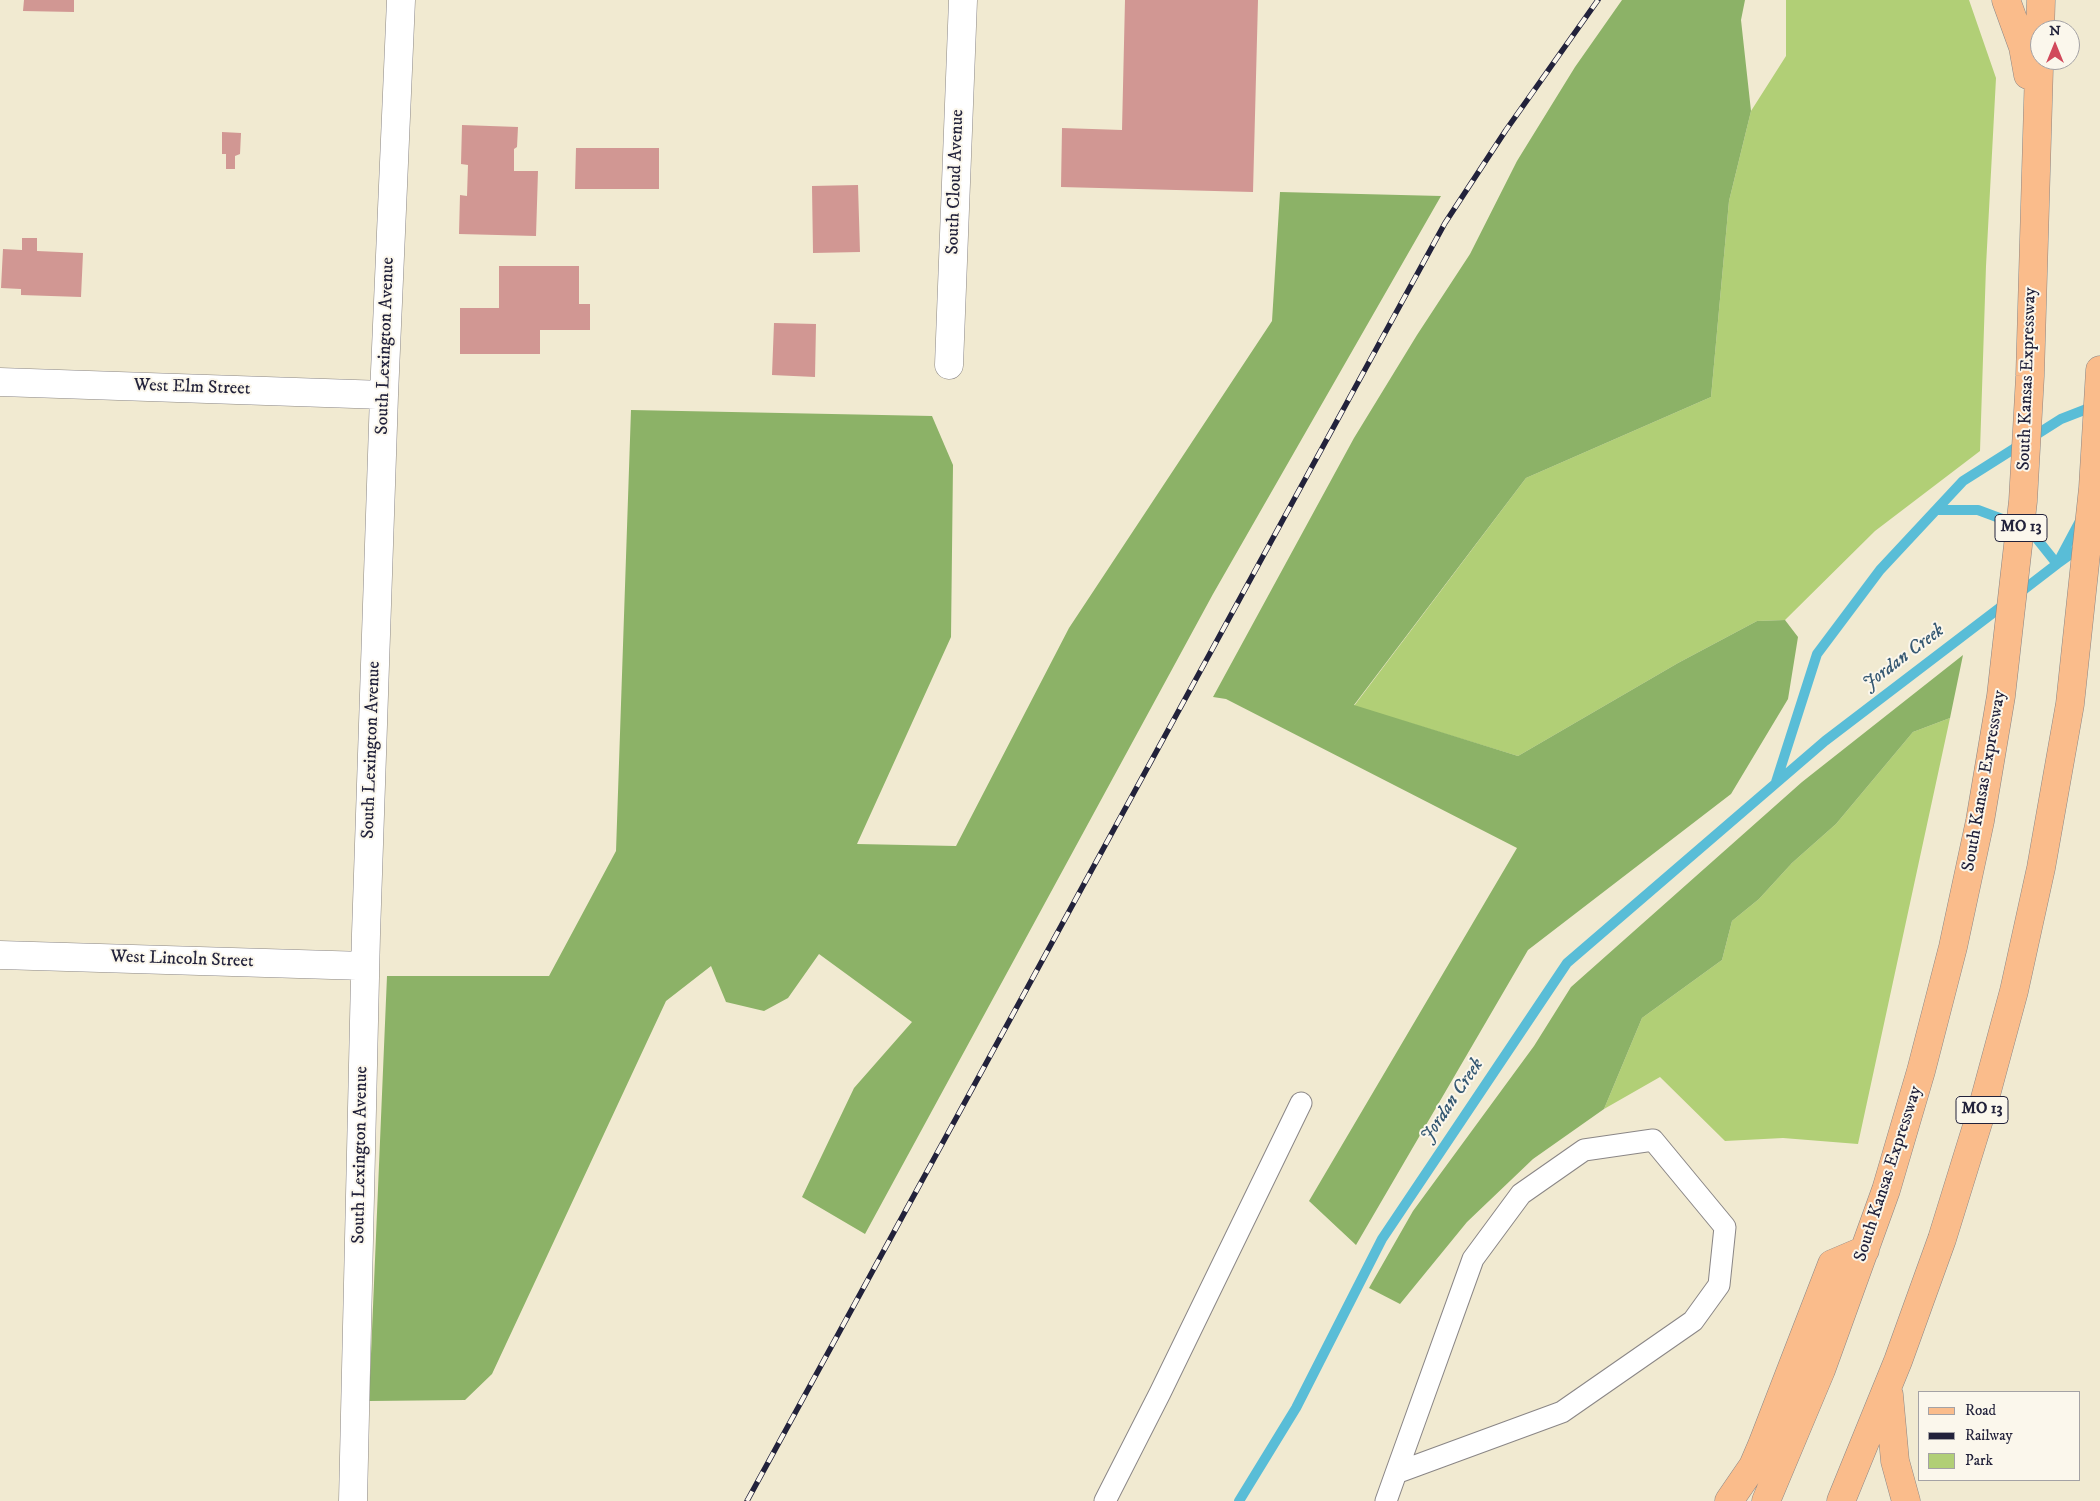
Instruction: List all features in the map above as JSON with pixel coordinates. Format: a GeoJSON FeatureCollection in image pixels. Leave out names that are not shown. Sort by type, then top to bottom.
{"type":"FeatureCollection","features":[{"type":"Feature","properties":{"kind":"main road"},"geometry":{"type":"LineString","coordinates":[[2006,0],[2023,47],[2036,126]]}},
{"type":"Feature","properties":{"kind":"main road","name":"South Kansas Expressway"},"geometry":{"type":"LineString","coordinates":[[1766,1501],[1821,1370],[1865,1250],[1904,1130],[1940,1000],[1968,880],[1988,773],[2001,696],[2023,502],[2041,0]]}},
{"type":"Feature","properties":{"kind":"main road","name":"MO 13"},"geometry":{"type":"LineString","coordinates":[[1841,1501],[1888,1386],[1942,1239],[1997,1054],[2039,877],[2070,704],[2093,488],[2100,370]]}},
{"type":"Feature","properties":{"kind":"main road"},"geometry":{"type":"LineString","coordinates":[[1729,1501],[1753,1466],[1832,1264],[1865,1250]]}},
{"type":"Feature","properties":{"kind":"main road"},"geometry":{"type":"LineString","coordinates":[[1888,1386],[1894,1461],[1906,1501]]}},
{"type":"Feature","properties":{"kind":"street","name":"South Lexington Avenue"},"geometry":{"type":"LineString","coordinates":[[353,1501],[365,966],[384,394],[401,0]]}},
{"type":"Feature","properties":{"kind":"street","name":"South Cloud Avenue"},"geometry":{"type":"LineString","coordinates":[[949,365],[963,0]]}},
{"type":"Feature","properties":{"kind":"street","name":"West Elm Street"},"geometry":{"type":"LineString","coordinates":[[0,382],[384,394]]}},
{"type":"Feature","properties":{"kind":"street","name":"West Lincoln Street"},"geometry":{"type":"LineString","coordinates":[[0,955],[365,966]]}},
{"type":"Feature","properties":{"kind":"lane"},"geometry":{"type":"LineString","coordinates":[[1105,1501],[1160,1393],[1301,1103]]}},
{"type":"Feature","properties":{"kind":"lane"},"geometry":{"type":"LineString","coordinates":[[1386,1501],[1396,1473],[1473,1259],[1521,1194],[1584,1150],[1653,1140],[1725,1227],[1719,1286],[1693,1321],[1562,1412],[1396,1473]]}},
{"type":"Feature","properties":{"kind":"green space"},"geometry":{"type":"Polygon","coordinates":[[[1622,0],[1745,0],[1741,20],[1751,111],[1729,201],[1711,397],[1526,478],[1354,705],[1518,756],[1678,663],[1757,621],[1785,620],[1798,637],[1788,699],[1731,794],[1528,950],[1356,1245],[1309,1201],[1517,848],[1226,699],[1213,697],[1354,438],[1417,335],[1470,254],[1517,161],[1575,67],[1622,0]]]}},
{"type":"Feature","properties":{"kind":"green space"},"geometry":{"type":"Polygon","coordinates":[[[1786,0],[1969,0],[1996,78],[1986,266],[1980,451],[1875,531],[1785,620],[1757,621],[1678,663],[1518,756],[1354,706],[1526,478],[1711,397],[1729,201],[1751,111],[1786,56],[1786,0]]]}},
{"type":"Feature","properties":{"kind":"green space"},"geometry":{"type":"Polygon","coordinates":[[[1280,192],[1441,196],[1213,594],[865,1234],[802,1197],[854,1088],[912,1022],[819,954],[788,998],[764,1011],[726,1002],[711,966],[666,1001],[492,1374],[465,1400],[369,1401],[387,976],[549,976],[616,851],[631,410],[932,416],[953,465],[951,637],[857,844],[956,846],[1069,628],[1272,321],[1280,192]]]}},
{"type":"Feature","properties":{"kind":"green space"},"geometry":{"type":"Polygon","coordinates":[[[1963,655],[1950,718],[1913,732],[1836,824],[1792,863],[1759,899],[1732,921],[1722,960],[1642,1018],[1604,1109],[1533,1159],[1467,1222],[1400,1304],[1369,1288],[1413,1211],[1534,1046],[1571,987],[1802,782],[1963,655]]]}},
{"type":"Feature","properties":{"kind":"green space"},"geometry":{"type":"Polygon","coordinates":[[[1950,718],[1858,1144],[1783,1138],[1725,1141],[1660,1077],[1604,1109],[1642,1018],[1722,960],[1732,921],[1759,899],[1792,863],[1836,824],[1913,732],[1950,718]]]}},
{"type":"Feature","properties":{"kind":"building"},"geometry":{"type":"Polygon","coordinates":[[[24,0],[74,0],[74,12],[23,11],[24,0]]]}},
{"type":"Feature","properties":{"kind":"building"},"geometry":{"type":"Polygon","coordinates":[[[1125,0],[1258,0],[1253,192],[1061,187],[1062,128],[1122,130],[1125,0]]]}},
{"type":"Feature","properties":{"kind":"building"},"geometry":{"type":"Polygon","coordinates":[[[462,125],[518,127],[517,147],[514,149],[514,171],[538,171],[536,236],[459,234],[460,195],[467,196],[468,165],[461,164],[462,125]]]}},
{"type":"Feature","properties":{"kind":"building"},"geometry":{"type":"Polygon","coordinates":[[[222,132],[241,133],[240,154],[235,156],[235,169],[226,169],[226,154],[222,154],[222,132]]]}},
{"type":"Feature","properties":{"kind":"building"},"geometry":{"type":"Polygon","coordinates":[[[576,148],[659,148],[659,189],[575,189],[576,148]]]}},
{"type":"Feature","properties":{"kind":"building"},"geometry":{"type":"Polygon","coordinates":[[[858,185],[860,252],[813,253],[812,186],[858,185]]]}},
{"type":"Feature","properties":{"kind":"building"},"geometry":{"type":"Polygon","coordinates":[[[22,238],[37,238],[37,251],[83,253],[81,297],[21,295],[21,289],[1,288],[3,249],[22,250],[22,238]]]}},
{"type":"Feature","properties":{"kind":"building"},"geometry":{"type":"Polygon","coordinates":[[[499,266],[579,266],[579,304],[590,304],[590,330],[540,330],[540,354],[460,354],[460,308],[499,308],[499,266]]]}},
{"type":"Feature","properties":{"kind":"building"},"geometry":{"type":"Polygon","coordinates":[[[774,323],[816,324],[815,377],[772,375],[774,323]]]}},
{"type":"Feature","properties":{"kind":"waterway","name":"Jordan Creek"},"geometry":{"type":"LineString","coordinates":[[1776,782],[1817,654],[1880,570],[1963,481],[2061,419],[2097,405]]}},
{"type":"Feature","properties":{"kind":"waterway","name":"Jordan Creek"},"geometry":{"type":"LineString","coordinates":[[1937,510],[1978,510],[2029,529],[2057,564],[2082,546]]}},
{"type":"Feature","properties":{"kind":"waterway","name":"Jordan Creek"},"geometry":{"type":"LineString","coordinates":[[2018,594],[2057,564],[2081,519]]}},
{"type":"Feature","properties":{"kind":"waterway","name":"Jordan Creek"},"geometry":{"type":"LineString","coordinates":[[1239,1501],[1296,1408],[1382,1239],[1567,963],[1825,741],[2006,603]]}},
{"type":"Feature","properties":{"kind":"railway"},"geometry":{"type":"LineString","coordinates":[[747,1501],[1445,223],[1506,130],[1598,0]]}}]}
